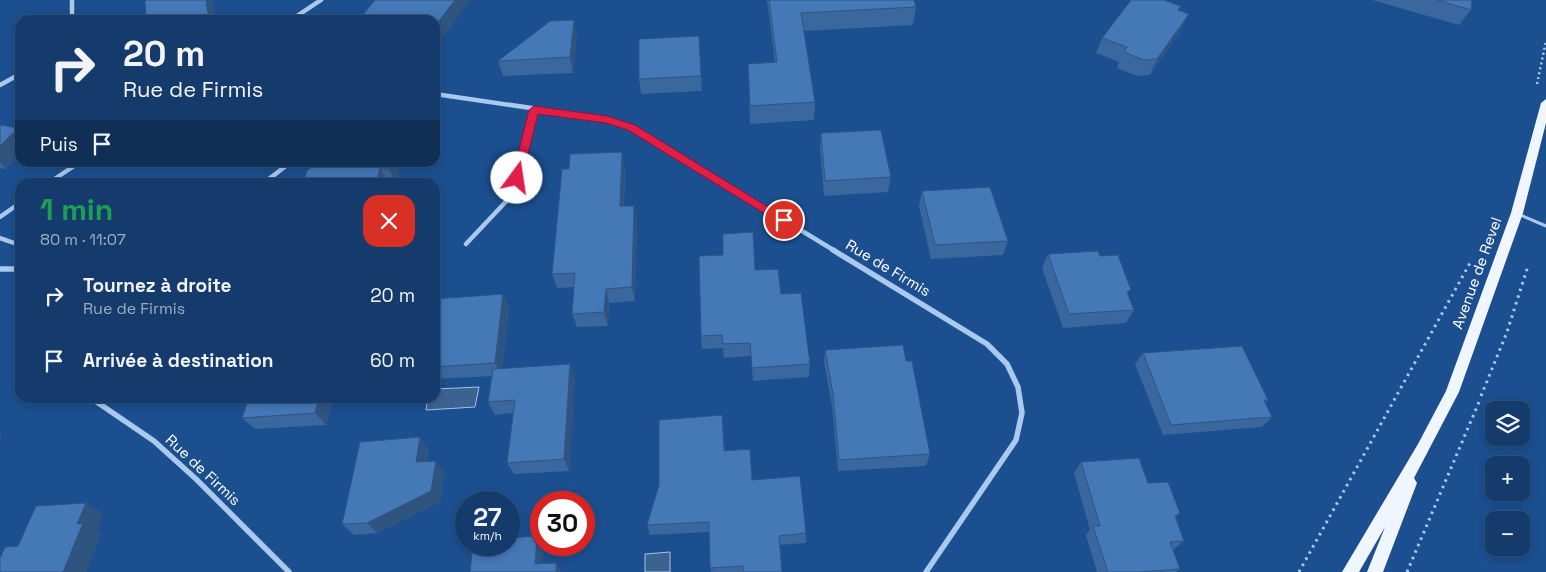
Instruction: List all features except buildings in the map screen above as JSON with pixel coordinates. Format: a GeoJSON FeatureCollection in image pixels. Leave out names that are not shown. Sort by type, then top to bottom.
{"type":"FeatureCollection","features":[{"type":"Feature","properties":{"kind":"main road","name":"Avenue de Revel"},"geometry":{"type":"LineString","coordinates":[[1350,572],[1423,449],[1452,392],[1517,213],[1546,103]]}},
{"type":"Feature","properties":{"kind":"main road","name":"Avenue de Revel"},"geometry":{"type":"LineString","coordinates":[[1375,572],[1423,449]]}},
{"type":"Feature","properties":{"kind":"street"},"geometry":{"type":"LineString","coordinates":[[72,0],[72,15]]}},
{"type":"Feature","properties":{"kind":"street"},"geometry":{"type":"LineString","coordinates":[[298,15],[321,0]]}},
{"type":"Feature","properties":{"kind":"street"},"geometry":{"type":"LineString","coordinates":[[0,85],[15,77]]}},
{"type":"Feature","properties":{"kind":"street","name":"Rue de Firmis"},"geometry":{"type":"LineString","coordinates":[[440,95],[534,110],[607,119],[631,127],[988,344],[1007,364],[1018,387],[1022,413],[1016,440],[926,572]]}},
{"type":"Feature","properties":{"kind":"street"},"geometry":{"type":"LineString","coordinates":[[466,244],[513,194],[534,110]]}},
{"type":"Feature","properties":{"kind":"street"},"geometry":{"type":"LineString","coordinates":[[56,178],[72,167]]}},
{"type":"Feature","properties":{"kind":"street"},"geometry":{"type":"LineString","coordinates":[[270,178],[284,167]]}},
{"type":"Feature","properties":{"kind":"street"},"geometry":{"type":"LineString","coordinates":[[0,217],[15,206]]}},
{"type":"Feature","properties":{"kind":"street"},"geometry":{"type":"LineString","coordinates":[[0,238],[15,243]]}},
{"type":"Feature","properties":{"kind":"street"},"geometry":{"type":"LineString","coordinates":[[0,269],[15,269]]}},
{"type":"Feature","properties":{"kind":"street","name":"Rue de Firmis"},"geometry":{"type":"LineString","coordinates":[[98,403],[154,441],[196,479],[289,572]]}},
{"type":"Feature","properties":{"kind":"lane"},"geometry":{"type":"LineString","coordinates":[[1517,213],[1546,226]]}},
{"type":"Feature","properties":{"kind":"path"},"geometry":{"type":"LineString","coordinates":[[1536,88],[1546,41]]}},
{"type":"Feature","properties":{"kind":"path"},"geometry":{"type":"LineString","coordinates":[[1299,572],[1473,256]]}},
{"type":"Feature","properties":{"kind":"water"},"geometry":{"type":"Polygon","coordinates":[[[479,387],[475,407],[426,410],[427,403],[440,403],[440,389],[479,387]]]}},
{"type":"Feature","properties":{"kind":"water"},"geometry":{"type":"Polygon","coordinates":[[[670,552],[670,572],[645,572],[645,554],[670,552]]]}},
{"type":"Feature","properties":{"kind":"route"},"geometry":{"type":"LineString","coordinates":[[517,178],[534,110],[607,119],[631,127],[784,220]]}}]}
